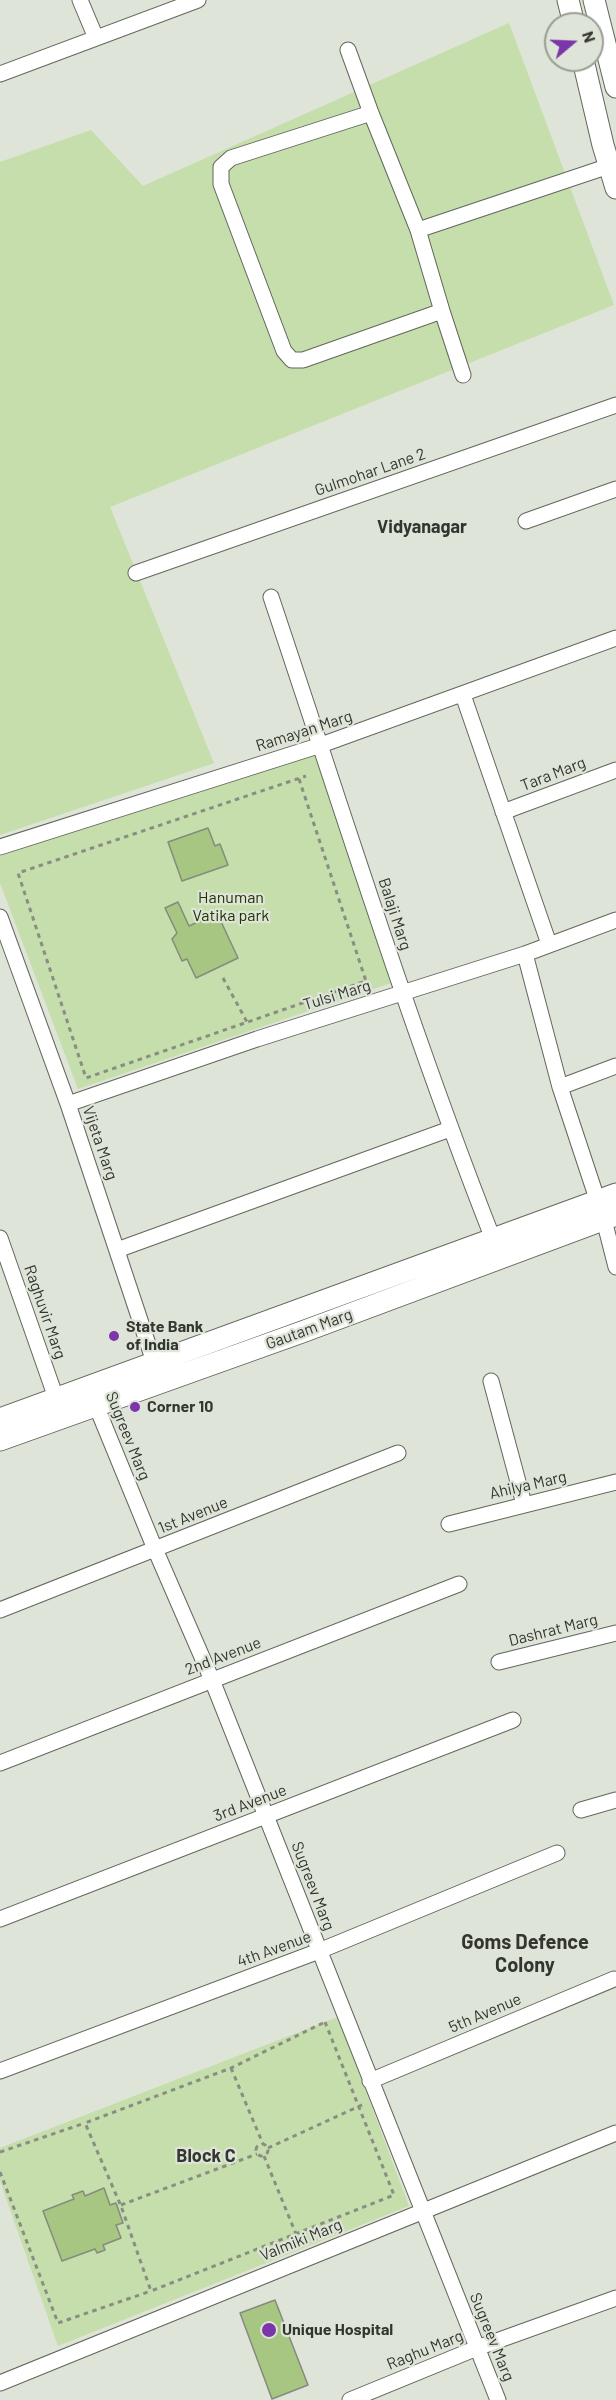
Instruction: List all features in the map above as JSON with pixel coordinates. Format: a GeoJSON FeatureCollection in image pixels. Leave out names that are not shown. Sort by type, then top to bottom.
{"type":"FeatureCollection","features":[{"type":"Feature","properties":{"kind":"street"},"geometry":{"type":"LineString","coordinates":[[80,0],[96,38]]}},
{"type":"Feature","properties":{"kind":"street"},"geometry":{"type":"LineString","coordinates":[[0,74],[198,0]]}},
{"type":"Feature","properties":{"kind":"street"},"geometry":{"type":"LineString","coordinates":[[594,0],[610,63]]}},
{"type":"Feature","properties":{"kind":"street"},"geometry":{"type":"LineString","coordinates":[[348,50],[418,230],[463,375]]}},
{"type":"Feature","properties":{"kind":"street"},"geometry":{"type":"LineString","coordinates":[[586,72],[616,188]]}},
{"type":"Feature","properties":{"kind":"street"},"geometry":{"type":"LineString","coordinates":[[371,113],[231,158],[221,167],[221,184],[284,351],[292,360],[303,360],[442,311]]}},
{"type":"Feature","properties":{"kind":"street"},"geometry":{"type":"LineString","coordinates":[[418,230],[609,166]]}},
{"type":"Feature","properties":{"kind":"street","name":"Gulmohar Lane 2"},"geometry":{"type":"LineString","coordinates":[[136,573],[616,405]]}},
{"type":"Feature","properties":{"kind":"street"},"geometry":{"type":"LineString","coordinates":[[526,521],[616,489]]}},
{"type":"Feature","properties":{"kind":"street","name":"Balaji Marg"},"geometry":{"type":"LineString","coordinates":[[271,597],[402,994],[450,1129],[493,1239]]}},
{"type":"Feature","properties":{"kind":"street","name":"Ramayan Marg"},"geometry":{"type":"LineString","coordinates":[[0,847],[321,745],[616,638]]}},
{"type":"Feature","properties":{"kind":"street"},"geometry":{"type":"LineString","coordinates":[[463,695],[549,944]]}},
{"type":"Feature","properties":{"kind":"street","name":"Tara Marg"},"geometry":{"type":"LineString","coordinates":[[503,812],[616,770]]}},
{"type":"Feature","properties":{"kind":"street","name":"Vijeta Marg"},"geometry":{"type":"LineString","coordinates":[[0,917],[5,947],[68,1104],[158,1372]]}},
{"type":"Feature","properties":{"kind":"street","name":"Tulsi Marg"},"geometry":{"type":"LineString","coordinates":[[68,1104],[257,1039],[525,954],[616,920]]}},
{"type":"Feature","properties":{"kind":"street"},"geometry":{"type":"LineString","coordinates":[[525,954],[560,1087],[609,1208],[616,1267]]}},
{"type":"Feature","properties":{"kind":"street"},"geometry":{"type":"LineString","coordinates":[[560,1087],[616,1066]]}},
{"type":"Feature","properties":{"kind":"street"},"geometry":{"type":"LineString","coordinates":[[117,1250],[450,1129]]}},
{"type":"Feature","properties":{"kind":"street","name":"Gautam Marg"},"geometry":{"type":"LineString","coordinates":[[158,1372],[493,1239],[609,1208]]}},
{"type":"Feature","properties":{"kind":"street","name":"Gautam Marg"},"geometry":{"type":"LineString","coordinates":[[0,1440],[92,1396],[609,1208]]}},
{"type":"Feature","properties":{"kind":"street","name":"Raghuvir Marg"},"geometry":{"type":"LineString","coordinates":[[0,1238],[56,1398]]}},
{"type":"Feature","properties":{"kind":"street"},"geometry":{"type":"LineString","coordinates":[[491,1381],[524,1504]]}},
{"type":"Feature","properties":{"kind":"street","name":"Gautam Marg"},"geometry":{"type":"LineString","coordinates":[[0,1419],[56,1398],[92,1396]]}},
{"type":"Feature","properties":{"kind":"street","name":"Sugreev Marg"},"geometry":{"type":"LineString","coordinates":[[92,1396],[155,1550],[212,1680],[498,2400]]}},
{"type":"Feature","properties":{"kind":"street","name":"1st Avenue"},"geometry":{"type":"LineString","coordinates":[[0,1610],[398,1453]]}},
{"type":"Feature","properties":{"kind":"street","name":"Ahilya Marg"},"geometry":{"type":"LineString","coordinates":[[449,1524],[616,1482]]}},
{"type":"Feature","properties":{"kind":"street","name":"2nd Avenue"},"geometry":{"type":"LineString","coordinates":[[0,1763],[459,1584]]}},
{"type":"Feature","properties":{"kind":"street","name":"Dashrat Marg"},"geometry":{"type":"LineString","coordinates":[[499,1662],[616,1633]]}},
{"type":"Feature","properties":{"kind":"street","name":"3rd Avenue"},"geometry":{"type":"LineString","coordinates":[[0,1919],[513,1720]]}},
{"type":"Feature","properties":{"kind":"street"},"geometry":{"type":"LineString","coordinates":[[581,1810],[616,1800]]}},
{"type":"Feature","properties":{"kind":"street","name":"4th Avenue"},"geometry":{"type":"LineString","coordinates":[[0,2071],[319,1952],[557,1853]]}},
{"type":"Feature","properties":{"kind":"street","name":"5th Avenue"},"geometry":{"type":"LineString","coordinates":[[370,2081],[614,1979]]}},
{"type":"Feature","properties":{"kind":"street","name":"Valmiki Marg"},"geometry":{"type":"LineString","coordinates":[[0,2383],[616,2133]]}},
{"type":"Feature","properties":{"kind":"street","name":"Raghu Marg"},"geometry":{"type":"LineString","coordinates":[[350,2400],[477,2348],[616,2298]]}},
{"type":"Feature","properties":{"kind":"path"},"geometry":{"type":"LineString","coordinates":[[299,779],[366,981],[86,1078],[18,873],[299,779],[306,777]]}},
{"type":"Feature","properties":{"kind":"path"},"geometry":{"type":"LineString","coordinates":[[223,978],[257,1039]]}},
{"type":"Feature","properties":{"kind":"path"},"geometry":{"type":"LineString","coordinates":[[0,2152],[231,2068],[325,2022],[394,2195],[151,2291],[58,2323],[0,2172]]}},
{"type":"Feature","properties":{"kind":"path"},"geometry":{"type":"LineString","coordinates":[[231,2068],[263,2144],[268,2148]]}},
{"type":"Feature","properties":{"kind":"path"},"geometry":{"type":"LineString","coordinates":[[268,2148],[358,2107]]}},
{"type":"Feature","properties":{"kind":"path"},"geometry":{"type":"LineString","coordinates":[[85,2123],[121,2206],[151,2291]]}},
{"type":"Feature","properties":{"kind":"path"},"geometry":{"type":"LineString","coordinates":[[257,2154],[257,2147],[263,2144]]}},
{"type":"Feature","properties":{"kind":"path"},"geometry":{"type":"LineString","coordinates":[[264,2156],[268,2148]]}},
{"type":"Feature","properties":{"kind":"path"},"geometry":{"type":"LineString","coordinates":[[121,2206],[257,2154],[264,2156]]}},
{"type":"Feature","properties":{"kind":"path"},"geometry":{"type":"LineString","coordinates":[[264,2156],[296,2234]]}},
{"type":"Feature","properties":{"kind":"green space"},"geometry":{"type":"Polygon","coordinates":[[[509,23],[614,305],[110,507],[214,763],[0,835],[0,162],[91,130],[143,186],[509,23]]]}},
{"type":"Feature","properties":{"kind":"green space","name":"Hanuman Vatika park"},"geometry":{"type":"Polygon","coordinates":[[[314,748],[391,983],[78,1089],[0,883],[0,856],[314,748]]]}},
{"type":"Feature","properties":{"kind":"green space"},"geometry":{"type":"Polygon","coordinates":[[[338,2017],[409,2206],[58,2346],[0,2181],[0,2148],[338,2017]]]}},
{"type":"Feature","properties":{"kind":"building"},"geometry":{"type":"Polygon","coordinates":[[[208,828],[215,846],[220,844],[228,865],[182,881],[168,842],[208,828]]]}},
{"type":"Feature","properties":{"kind":"building"},"geometry":{"type":"Polygon","coordinates":[[[178,902],[189,926],[217,913],[238,958],[196,978],[187,959],[182,961],[172,939],[177,933],[165,908],[178,902]]]}},
{"type":"Feature","properties":{"kind":"building"},"geometry":{"type":"Polygon","coordinates":[[[104,2188],[110,2205],[116,2203],[123,2223],[116,2225],[121,2238],[103,2245],[105,2250],[97,2253],[95,2249],[62,2261],[43,2211],[74,2199],[72,2195],[83,2191],[85,2196],[104,2188]]]}},
{"type":"Feature","properties":{"kind":"building"},"geometry":{"type":"Polygon","coordinates":[[[275,2300],[308,2385],[272,2399],[240,2313],[275,2300]]]}},
{"type":"Feature","properties":{"kind":"place","name":"State Bank of India"},"geometry":{"type":"Point","coordinates":[114,1336]}},
{"type":"Feature","properties":{"kind":"place","name":"Corner 10"},"geometry":{"type":"Point","coordinates":[135,1407]}},
{"type":"Feature","properties":{"kind":"place","name":"Unique Hospital"},"geometry":{"type":"Point","coordinates":[269,2330]}},
{"type":"Feature","properties":{"kind":"district","name":"Vidyanagar"},"geometry":{"type":"Point","coordinates":[422,527]}},
{"type":"Feature","properties":{"kind":"district","name":"Goms Defence Colony"},"geometry":{"type":"Point","coordinates":[525,1954]}},
{"type":"Feature","properties":{"kind":"district","name":"Block C"},"geometry":{"type":"Point","coordinates":[206,2156]}}]}
